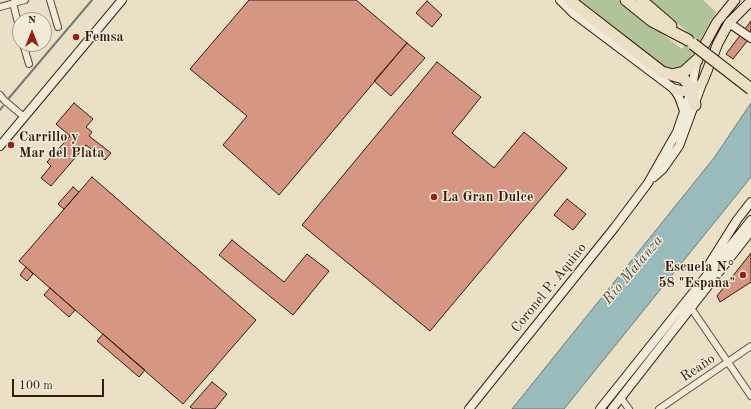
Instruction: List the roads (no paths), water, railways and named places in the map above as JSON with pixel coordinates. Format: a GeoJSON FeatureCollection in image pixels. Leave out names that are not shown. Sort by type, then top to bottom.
{"type":"FeatureCollection","features":[{"type":"Feature","properties":{"kind":"highway"},"geometry":{"type":"LineString","coordinates":[[569,0],[662,72],[683,78],[687,82],[695,105]]}},
{"type":"Feature","properties":{"kind":"highway"},"geometry":{"type":"LineString","coordinates":[[626,0],[652,21],[690,42]]}},
{"type":"Feature","properties":{"kind":"highway"},"geometry":{"type":"LineString","coordinates":[[641,0],[690,42],[751,89]]}},
{"type":"Feature","properties":{"kind":"highway"},"geometry":{"type":"LineString","coordinates":[[671,75],[684,72],[697,60]]}},
{"type":"Feature","properties":{"kind":"main road"},"geometry":{"type":"LineString","coordinates":[[697,60],[710,34],[724,12],[735,0]]}},
{"type":"Feature","properties":{"kind":"main road"},"geometry":{"type":"LineString","coordinates":[[674,89],[683,92],[691,91],[703,81],[718,43],[729,24],[751,1]]}},
{"type":"Feature","properties":{"kind":"main road"},"geometry":{"type":"LineString","coordinates":[[724,12],[724,19],[729,24]]}},
{"type":"Feature","properties":{"kind":"street"},"geometry":{"type":"LineString","coordinates":[[0,7],[25,0]]}},
{"type":"Feature","properties":{"kind":"street"},"geometry":{"type":"LineString","coordinates":[[50,0],[58,28]]}},
{"type":"Feature","properties":{"kind":"street"},"geometry":{"type":"LineString","coordinates":[[0,146],[122,0]]}},
{"type":"Feature","properties":{"kind":"street"},"geometry":{"type":"LineString","coordinates":[[560,0],[573,13],[674,89],[684,111]]}},
{"type":"Feature","properties":{"kind":"street"},"geometry":{"type":"LineString","coordinates":[[13,3],[15,12]]}},
{"type":"Feature","properties":{"kind":"street"},"geometry":{"type":"LineString","coordinates":[[736,15],[748,36]]}},
{"type":"Feature","properties":{"kind":"street"},"geometry":{"type":"LineString","coordinates":[[729,24],[748,36]]}},
{"type":"Feature","properties":{"kind":"street"},"geometry":{"type":"LineString","coordinates":[[26,52],[30,64]]}},
{"type":"Feature","properties":{"kind":"street","name":"Coronel P. Aquino"},"geometry":{"type":"LineString","coordinates":[[469,409],[615,227],[648,182],[673,141],[691,91],[697,60]]}},
{"type":"Feature","properties":{"kind":"street","name":"Coronel P. Aquino"},"geometry":{"type":"LineString","coordinates":[[648,182],[663,169],[679,146],[703,81]]}},
{"type":"Feature","properties":{"kind":"street"},"geometry":{"type":"LineString","coordinates":[[0,95],[24,117]]}},
{"type":"Feature","properties":{"kind":"street"},"geometry":{"type":"LineString","coordinates":[[685,302],[737,220],[751,202]]}},
{"type":"Feature","properties":{"kind":"street"},"geometry":{"type":"LineString","coordinates":[[600,409],[751,220]]}},
{"type":"Feature","properties":{"kind":"street"},"geometry":{"type":"LineString","coordinates":[[612,409],[751,231]]}},
{"type":"Feature","properties":{"kind":"street"},"geometry":{"type":"LineString","coordinates":[[691,308],[751,396]]}},
{"type":"Feature","properties":{"kind":"street","name":"Reaño"},"geometry":{"type":"LineString","coordinates":[[659,409],[751,346]]}},
{"type":"Feature","properties":{"kind":"street"},"geometry":{"type":"LineString","coordinates":[[621,398],[629,409]]}},
{"type":"Feature","properties":{"kind":"water","name":"Río Matanza"},"geometry":{"type":"Polygon","coordinates":[[[751,103],[751,177],[564,409],[512,409],[714,158],[751,103]]]}},
{"type":"Feature","properties":{"kind":"waterway"},"geometry":{"type":"LineString","coordinates":[[9,98],[92,0]]}},
{"type":"Feature","properties":{"kind":"waterway"},"geometry":{"type":"LineString","coordinates":[[0,110],[3,106]]}},
{"type":"Feature","properties":{"kind":"place","name":"Femsa"},"geometry":{"type":"Point","coordinates":[76,37]}},
{"type":"Feature","properties":{"kind":"place","name":"Carrillo y Mar del Plata"},"geometry":{"type":"Point","coordinates":[11,145]}},
{"type":"Feature","properties":{"kind":"place","name":"La Gran Dulce"},"geometry":{"type":"Point","coordinates":[434,197]}},
{"type":"Feature","properties":{"kind":"place","name":"Escuela N° 58 \"España\""},"geometry":{"type":"Point","coordinates":[743,275]}}]}
